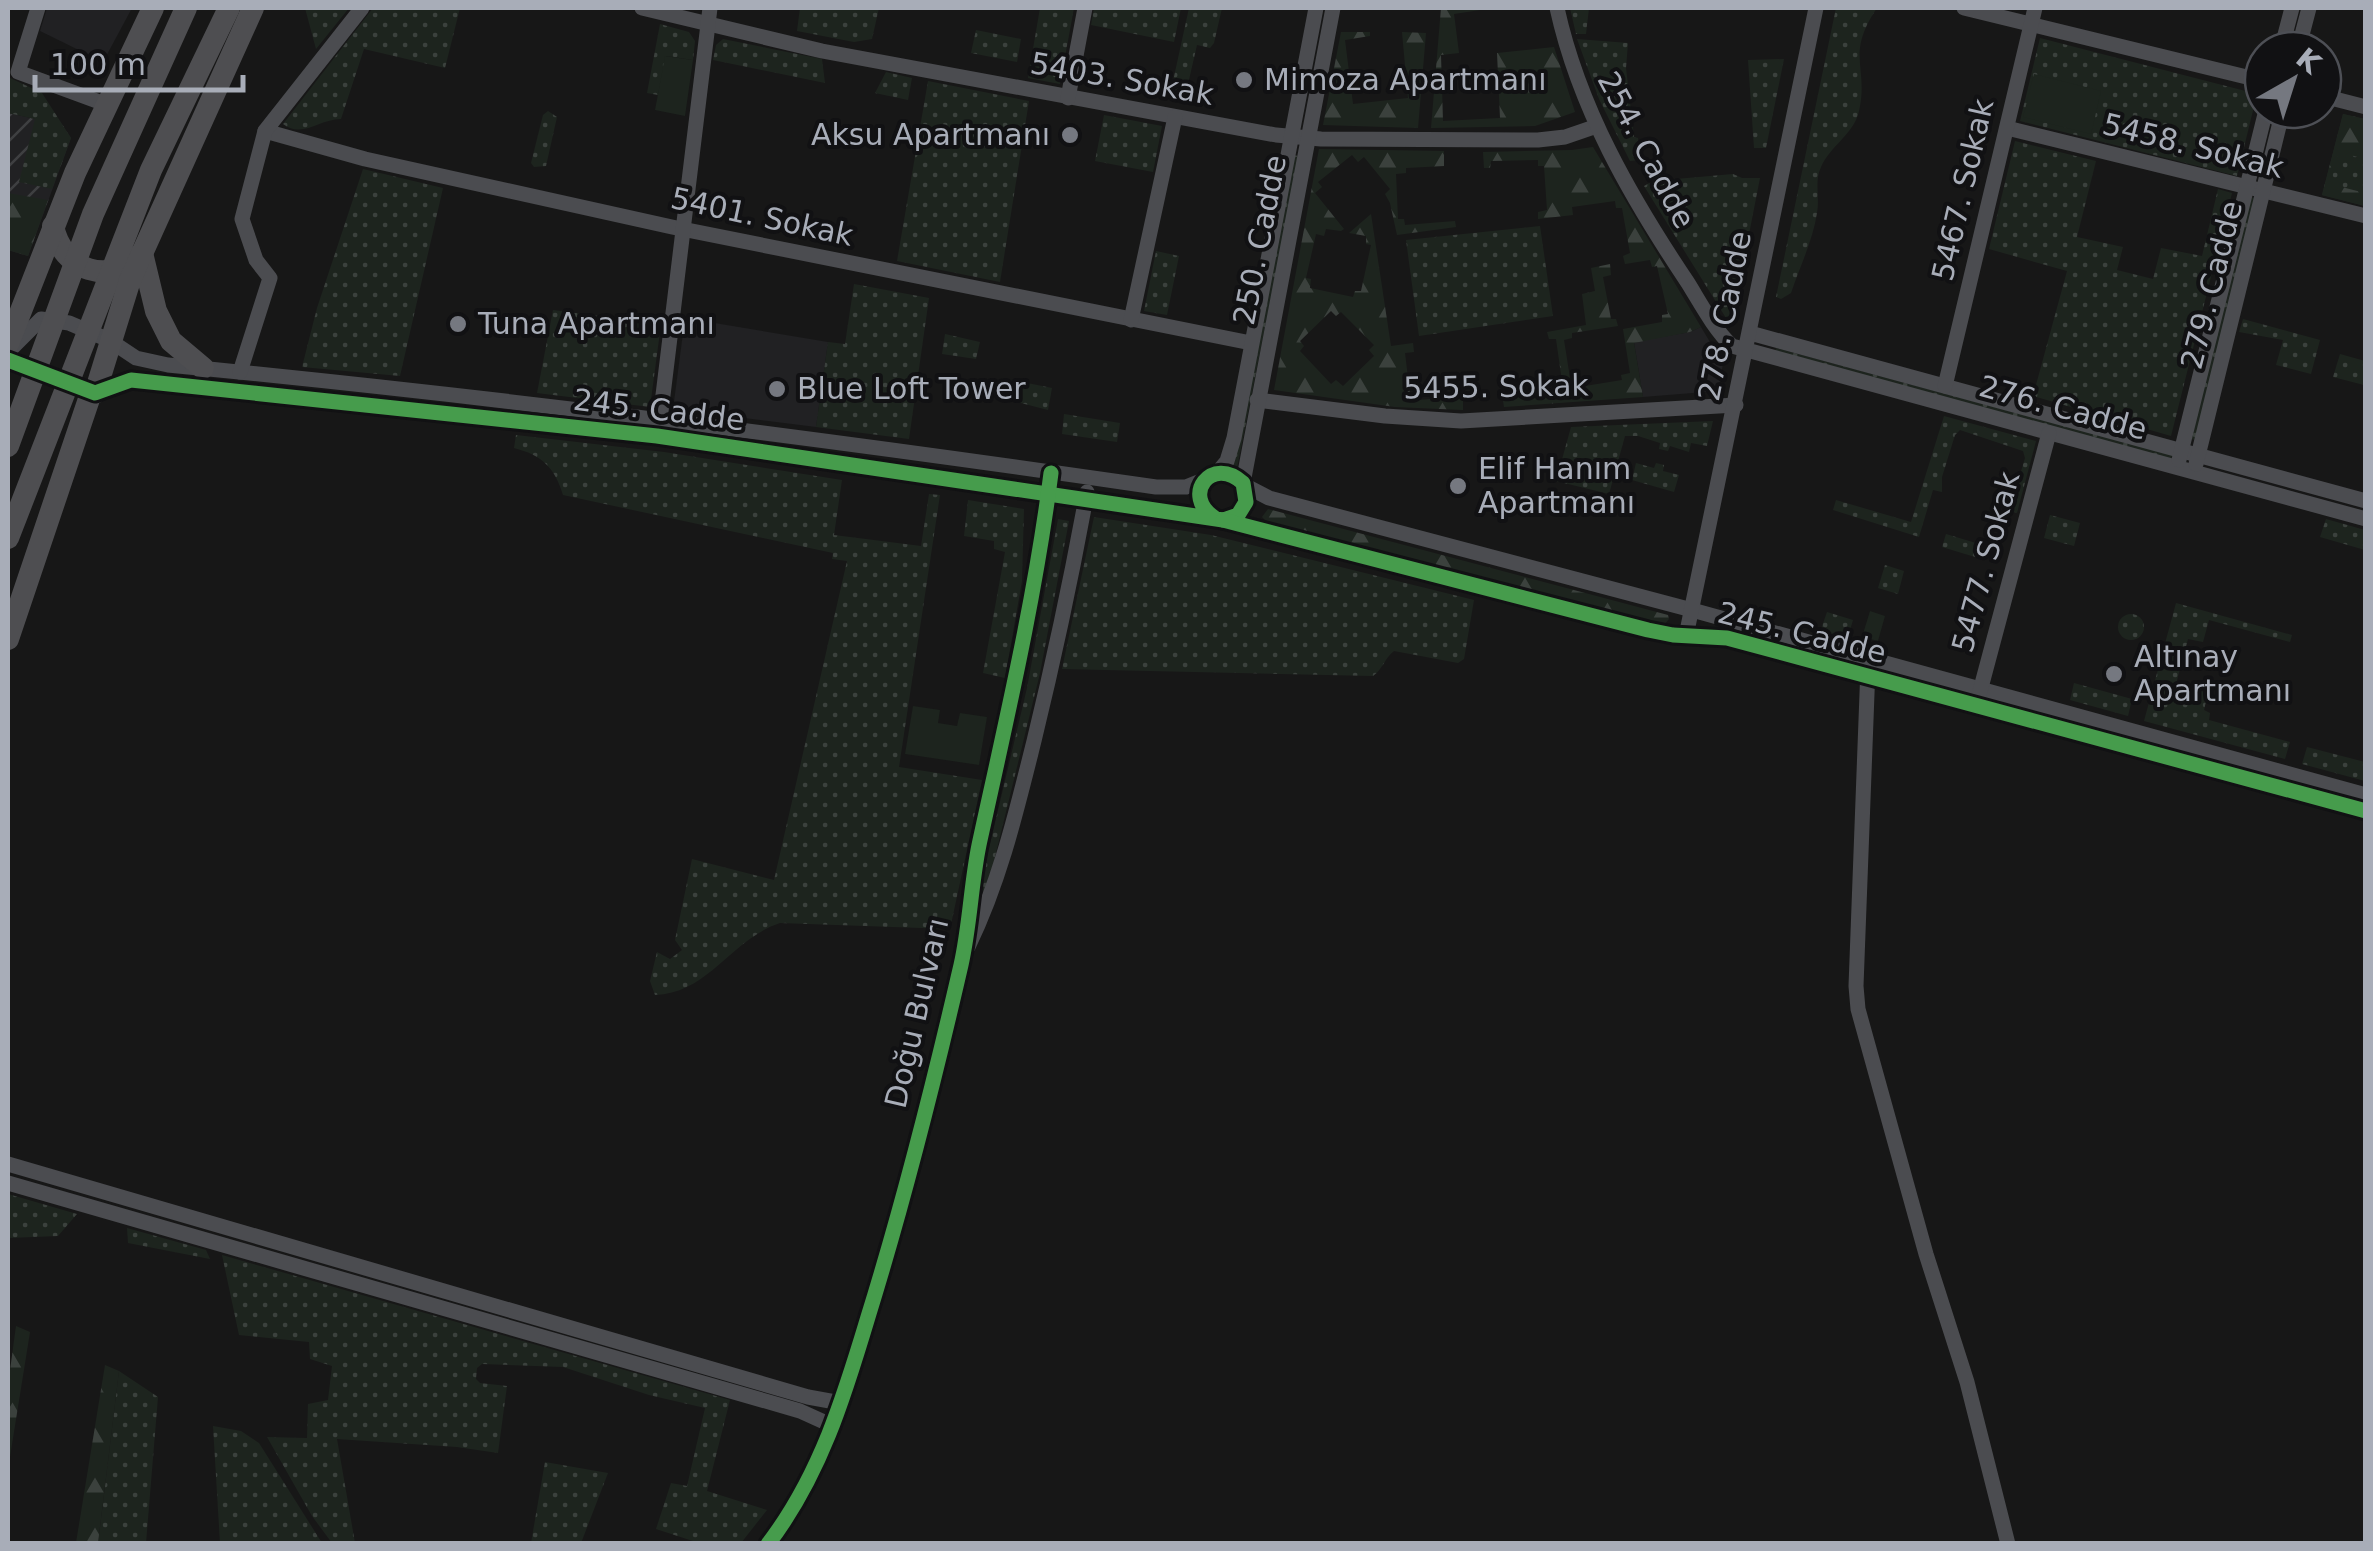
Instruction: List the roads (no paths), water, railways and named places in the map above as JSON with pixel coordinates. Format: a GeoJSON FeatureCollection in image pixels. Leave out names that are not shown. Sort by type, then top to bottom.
{"type":"FeatureCollection","features":[{"type":"Feature","properties":{"kind":"highway"},"geometry":{"type":"LineString","coordinates":[[8,344],[105,104],[152,8]]}},
{"type":"Feature","properties":{"kind":"highway"},"geometry":{"type":"LineString","coordinates":[[8,446],[93,214],[186,8]]}},
{"type":"Feature","properties":{"kind":"highway"},"geometry":{"type":"LineString","coordinates":[[8,538],[151,170],[230,8]]}},
{"type":"Feature","properties":{"kind":"highway"},"geometry":{"type":"LineString","coordinates":[[8,639],[142,253],[254,8]]}},
{"type":"Feature","properties":{"kind":"highway"},"geometry":{"type":"LineString","coordinates":[[53,226],[64,254],[90,271],[119,270],[142,253]]}},
{"type":"Feature","properties":{"kind":"highway"},"geometry":{"type":"LineString","coordinates":[[142,253],[156,311],[171,342],[202,368]]}},
{"type":"Feature","properties":{"kind":"highway"},"geometry":{"type":"LineString","coordinates":[[8,424],[33,428],[48,440],[60,466],[58,486]]}},
{"type":"Feature","properties":{"kind":"street"},"geometry":{"type":"LineString","coordinates":[[38,8],[18,72],[105,104]]}},
{"type":"Feature","properties":{"kind":"street"},"geometry":{"type":"LineString","coordinates":[[240,372],[270,278],[256,260],[242,219],[265,131],[362,8]]}},
{"type":"Feature","properties":{"kind":"street","name":"5403. Sokak"},"geometry":{"type":"LineString","coordinates":[[642,8],[708,26],[1068,98],[1290,136],[1549,139],[1596,126]]}},
{"type":"Feature","properties":{"kind":"street"},"geometry":{"type":"LineString","coordinates":[[657,436],[710,8]]}},
{"type":"Feature","properties":{"kind":"street"},"geometry":{"type":"LineString","coordinates":[[1068,98],[1085,8]]}},
{"type":"Feature","properties":{"kind":"street","name":"250. Cadde"},"geometry":{"type":"LineString","coordinates":[[1211,476],[1231,450],[1316,8]]}},
{"type":"Feature","properties":{"kind":"street","name":"250. Cadde"},"geometry":{"type":"LineString","coordinates":[[1244,484],[1333,8]]}},
{"type":"Feature","properties":{"kind":"street","name":"254. Cadde"},"geometry":{"type":"LineString","coordinates":[[1557,8],[1576,76],[1596,126],[1644,214],[1728,342],[1746,351]]}},
{"type":"Feature","properties":{"kind":"street","name":"278. Cadde"},"geometry":{"type":"LineString","coordinates":[[1686,636],[1816,8]]}},
{"type":"Feature","properties":{"kind":"street"},"geometry":{"type":"LineString","coordinates":[[1964,8],[2033,16],[2243,76]]}},
{"type":"Feature","properties":{"kind":"street","name":"5467. Sokak"},"geometry":{"type":"LineString","coordinates":[[1945,386],[2033,16]]}},
{"type":"Feature","properties":{"kind":"street"},"geometry":{"type":"LineString","coordinates":[[1130,320],[1174,117]]}},
{"type":"Feature","properties":{"kind":"street","name":"5458. Sokak"},"geometry":{"type":"LineString","coordinates":[[2006,128],[2366,216]]}},
{"type":"Feature","properties":{"kind":"street","name":"279. Cadde"},"geometry":{"type":"LineString","coordinates":[[2194,472],[2255,189],[2263,130]]}},
{"type":"Feature","properties":{"kind":"street","name":"279. Cadde"},"geometry":{"type":"LineString","coordinates":[[2177,468],[2255,189],[2276,130]]}},
{"type":"Feature","properties":{"kind":"street","name":"5401. Sokak"},"geometry":{"type":"LineString","coordinates":[[265,131],[365,159],[684,230],[1252,343]]}},
{"type":"Feature","properties":{"kind":"street","name":"245. Cadde"},"geometry":{"type":"LineString","coordinates":[[8,356],[40,320],[68,323],[110,340],[136,358],[202,368],[660,418],[1170,489],[1186,488],[1211,476]]}},
{"type":"Feature","properties":{"kind":"street","name":"276. Cadde"},"geometry":{"type":"LineString","coordinates":[[1750,332],[2366,501]]}},
{"type":"Feature","properties":{"kind":"street","name":"276. Cadde"},"geometry":{"type":"LineString","coordinates":[[1746,351],[2366,520]]}},
{"type":"Feature","properties":{"kind":"street"},"geometry":{"type":"LineString","coordinates":[[8,356],[95,393]]}},
{"type":"Feature","properties":{"kind":"street","name":"245. Cadde"},"geometry":{"type":"LineString","coordinates":[[95,393],[131,380],[657,436],[1219,519],[1648,630],[1727,638],[2366,811]]}},
{"type":"Feature","properties":{"kind":"street","name":"5455. Sokak"},"geometry":{"type":"LineString","coordinates":[[1258,400],[1462,421],[1736,405]]}},
{"type":"Feature","properties":{"kind":"street","name":"5477. Sokak"},"geometry":{"type":"LineString","coordinates":[[1976,706],[2049,433]]}},
{"type":"Feature","properties":{"kind":"street"},"geometry":{"type":"LineString","coordinates":[[1228,472],[1244,484],[1247,494],[1243,510],[1231,519],[1219,519],[1203,508],[1202,486],[1211,476],[1228,472]]}},
{"type":"Feature","properties":{"kind":"street","name":"Doğu Bulvarı"},"geometry":{"type":"LineString","coordinates":[[768,1544],[802,1496],[833,1426],[887,1253],[962,960],[972,886],[1018,675],[1051,473]]}},
{"type":"Feature","properties":{"kind":"street","name":"Doğu Bulvarı"},"geometry":{"type":"LineString","coordinates":[[962,960],[995,887],[1009,841],[1052,667],[1089,478]]}},
{"type":"Feature","properties":{"kind":"street","name":"245. Cadde"},"geometry":{"type":"LineString","coordinates":[[1244,484],[1269,498],[2366,795]]}},
{"type":"Feature","properties":{"kind":"street"},"geometry":{"type":"LineString","coordinates":[[1869,658],[1858,1010],[1971,1398],[2008,1544]]}},
{"type":"Feature","properties":{"kind":"street"},"geometry":{"type":"LineString","coordinates":[[8,1164],[841,1403]]}},
{"type":"Feature","properties":{"kind":"street"},"geometry":{"type":"LineString","coordinates":[[8,1184],[800,1412],[833,1426]]}},
{"type":"Feature","properties":{"kind":"place","name":"Mimoza Apartmanı"},"geometry":{"type":"Point","coordinates":[1244,80]}},
{"type":"Feature","properties":{"kind":"place","name":"Aksu Apartmanı"},"geometry":{"type":"Point","coordinates":[1070,135]}},
{"type":"Feature","properties":{"kind":"place","name":"Tuna Apartmanı"},"geometry":{"type":"Point","coordinates":[458,324]}},
{"type":"Feature","properties":{"kind":"place","name":"Blue Loft Tower"},"geometry":{"type":"Point","coordinates":[777,389]}},
{"type":"Feature","properties":{"kind":"place","name":"Elif Hanım Apartmanı"},"geometry":{"type":"Point","coordinates":[1458,486]}},
{"type":"Feature","properties":{"kind":"place","name":"Altınay Apartmanı"},"geometry":{"type":"Point","coordinates":[2114,674]}}]}
